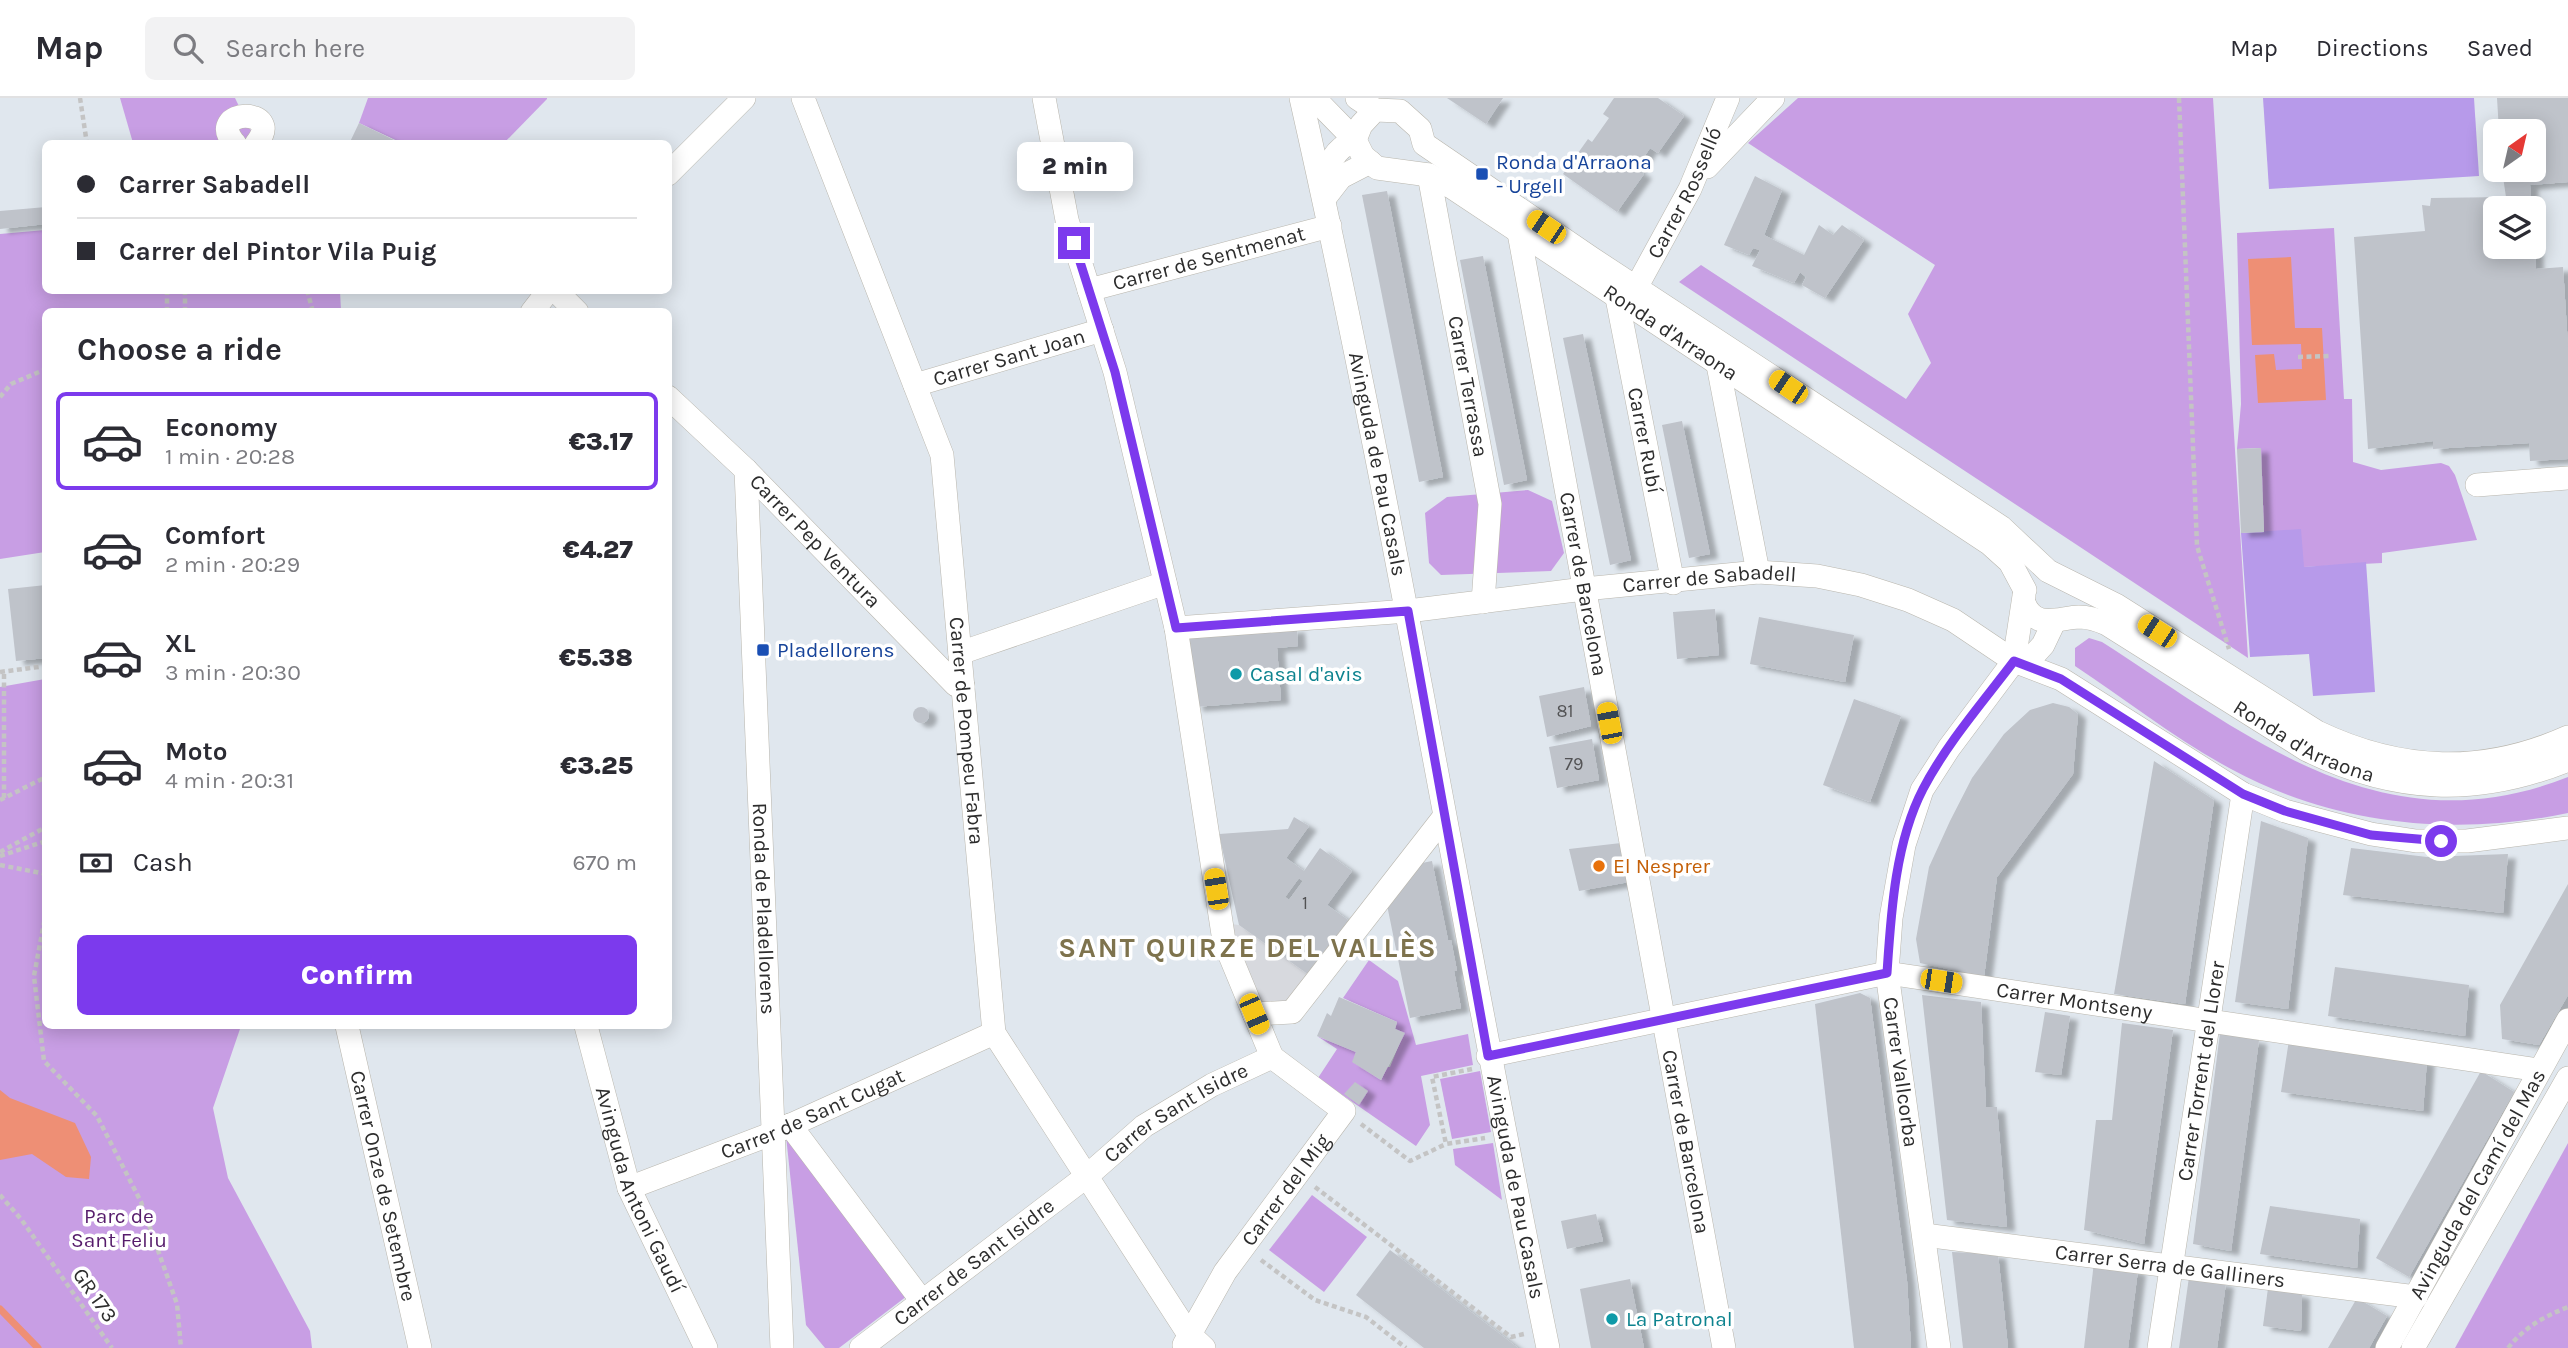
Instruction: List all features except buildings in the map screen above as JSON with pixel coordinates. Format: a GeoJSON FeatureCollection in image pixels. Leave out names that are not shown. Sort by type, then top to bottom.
{"type":"FeatureCollection","features":[{"type":"Feature","properties":{"kind":"street","name":"Carrer de Pompeu Fabra"},"geometry":{"type":"LineString","coordinates":[[803,98],[942,455],[994,1033],[1192,1343]]}},
{"type":"Feature","properties":{"kind":"street"},"geometry":{"type":"LineString","coordinates":[[1044,98],[1067,220],[1115,372],[1176,628],[1224,941],[1272,1058],[1344,1111]]}},
{"type":"Feature","properties":{"kind":"street","name":"Avinguda de Pau Casals"},"geometry":{"type":"LineString","coordinates":[[1301,98],[1330,226],[1408,611],[1489,1061],[1546,1339]]}},
{"type":"Feature","properties":{"kind":"street"},"geometry":{"type":"LineString","coordinates":[[1314,98],[1355,140],[1358,149],[1370,162],[1341,177],[1324,199]]}},
{"type":"Feature","properties":{"kind":"street"},"geometry":{"type":"LineString","coordinates":[[1690,189],[1716,155],[1773,98]]}},
{"type":"Feature","properties":{"kind":"street"},"geometry":{"type":"LineString","coordinates":[[1721,101],[1754,119]]}},
{"type":"Feature","properties":{"kind":"street","name":"Carrer Rosselló"},"geometry":{"type":"LineString","coordinates":[[1637,286],[1690,189],[1721,101]]}},
{"type":"Feature","properties":{"kind":"street"},"geometry":{"type":"LineString","coordinates":[[672,170],[735,103]]}},
{"type":"Feature","properties":{"kind":"street","name":"Ronda d'Arraona"},"geometry":{"type":"LineString","coordinates":[[1324,199],[1331,160],[1342,145],[1355,140],[1366,104],[1404,104],[1420,129],[1424,144],[2001,527],[2048,571],[2126,611],[2317,732],[2354,748],[2410,763],[2451,765],[2524,754],[2568,737]]}},
{"type":"Feature","properties":{"kind":"street"},"geometry":{"type":"LineString","coordinates":[[232,140],[230,124],[244,106],[260,124],[259,140]]}},
{"type":"Feature","properties":{"kind":"street"},"geometry":{"type":"LineString","coordinates":[[1400,171],[1424,144]]}},
{"type":"Feature","properties":{"kind":"street","name":"Ronda d'Arraona"},"geometry":{"type":"LineString","coordinates":[[1370,162],[1377,168],[1429,175],[1453,188],[1990,544],[2010,562],[2031,615],[2041,621],[2081,617],[2107,624],[2307,750],[2369,775],[2407,784],[2452,786],[2529,775],[2568,760]]}},
{"type":"Feature","properties":{"kind":"street","name":"Carrer Terrassa"},"geometry":{"type":"LineString","coordinates":[[1429,175],[1490,504],[1483,602]]}},
{"type":"Feature","properties":{"kind":"street","name":"Carrer de Sentmenat"},"geometry":{"type":"LineString","coordinates":[[1089,290],[1330,226]]}},
{"type":"Feature","properties":{"kind":"street","name":"Carrer de Barcelona"},"geometry":{"type":"LineString","coordinates":[[1519,233],[1724,1348]]}},
{"type":"Feature","properties":{"kind":"street"},"geometry":{"type":"LineString","coordinates":[[535,308],[546,294]]}},
{"type":"Feature","properties":{"kind":"street"},"geometry":{"type":"LineString","coordinates":[[559,294],[573,308]]}},
{"type":"Feature","properties":{"kind":"street","name":"Carrer Rubí"},"geometry":{"type":"LineString","coordinates":[[1617,298],[1673,583]]}},
{"type":"Feature","properties":{"kind":"street","name":"Carrer Sant Joan"},"geometry":{"type":"LineString","coordinates":[[915,385],[1102,330]]}},
{"type":"Feature","properties":{"kind":"street"},"geometry":{"type":"LineString","coordinates":[[1718,365],[1758,572]]}},
{"type":"Feature","properties":{"kind":"street","name":"Carrer Pep Ventura"},"geometry":{"type":"LineString","coordinates":[[672,401],[746,470],[956,685],[963,686]]}},
{"type":"Feature","properties":{"kind":"street","name":"Ronda de Pladellorens"},"geometry":{"type":"LineString","coordinates":[[746,470],[780,1130],[782,1348]]}},
{"type":"Feature","properties":{"kind":"street"},"geometry":{"type":"LineString","coordinates":[[2477,485],[2568,478]]}},
{"type":"Feature","properties":{"kind":"street"},"geometry":{"type":"LineString","coordinates":[[2024,596],[2038,574],[2048,571]]}},
{"type":"Feature","properties":{"kind":"street","name":"Carrer de Sabadell"},"geometry":{"type":"LineString","coordinates":[[1176,628],[1408,611],[1584,589],[1673,583],[1758,572],[1850,582],[1908,600],[1953,620],[2014,661],[2061,679],[2243,794],[2331,825],[2416,841],[2467,841],[2568,828]]}},
{"type":"Feature","properties":{"kind":"street"},"geometry":{"type":"LineString","coordinates":[[2058,621],[2073,605],[2074,596],[2070,582]]}},
{"type":"Feature","properties":{"kind":"street"},"geometry":{"type":"LineString","coordinates":[[960,653],[1165,583]]}},
{"type":"Feature","properties":{"kind":"street","name":"Carrer Vallcorba"},"geometry":{"type":"LineString","coordinates":[[1939,1348],[1887,973],[1891,918],[1904,845],[1922,790],[1949,748],[2014,661],[2024,596]]}},
{"type":"Feature","properties":{"kind":"street","name":"Carrer Vallcorba"},"geometry":{"type":"LineString","coordinates":[[2014,661],[2033,656],[2058,621]]}},
{"type":"Feature","properties":{"kind":"street","name":"Carrer Torrent del Llorer"},"geometry":{"type":"LineString","coordinates":[[2159,1348],[2243,794]]}},
{"type":"Feature","properties":{"kind":"street"},"geometry":{"type":"LineString","coordinates":[[1254,1014],[1292,1012],[1444,817]]}},
{"type":"Feature","properties":{"kind":"street","name":"Carrer Montseny"},"geometry":{"type":"LineString","coordinates":[[1489,1061],[1663,1019],[1887,973],[2539,1070]]}},
{"type":"Feature","properties":{"kind":"street","name":"Avinguda del Camí del Mas"},"geometry":{"type":"LineString","coordinates":[[2387,1348],[2568,1020]]}},
{"type":"Feature","properties":{"kind":"street","name":"Carrer Onze de Setembre"},"geometry":{"type":"LineString","coordinates":[[348,1029],[420,1348]]}},
{"type":"Feature","properties":{"kind":"street","name":"Avinguda Antoni Gaudí"},"geometry":{"type":"LineString","coordinates":[[587,1029],[629,1188],[706,1348]]}},
{"type":"Feature","properties":{"kind":"street","name":"Carrer de Sant Cugat"},"geometry":{"type":"LineString","coordinates":[[629,1188],[780,1130],[994,1033]]}},
{"type":"Feature","properties":{"kind":"street","name":"Carrer Sant Isidre"},"geometry":{"type":"LineString","coordinates":[[1087,1176],[1144,1126],[1212,1085],[1272,1058]]}},
{"type":"Feature","properties":{"kind":"street","name":"Avinguda del Camí del Mas"},"geometry":{"type":"LineString","coordinates":[[2413,1348],[2568,1078]]}},
{"type":"Feature","properties":{"kind":"street","name":"Carrer del Mig"},"geometry":{"type":"LineString","coordinates":[[1192,1343],[1244,1247],[1344,1111]]}},
{"type":"Feature","properties":{"kind":"street"},"geometry":{"type":"LineString","coordinates":[[780,1130],[922,1301]]}},
{"type":"Feature","properties":{"kind":"street","name":"Carrer de Sant Isidre"},"geometry":{"type":"LineString","coordinates":[[861,1348],[1087,1176]]}},
{"type":"Feature","properties":{"kind":"street","name":"Carrer Serra de Galliners"},"geometry":{"type":"LineString","coordinates":[[1924,1235],[2416,1297]]}},
{"type":"Feature","properties":{"kind":"street"},"geometry":{"type":"LineString","coordinates":[[782,1325],[800,1348]]}},
{"type":"Feature","properties":{"kind":"path"},"geometry":{"type":"LineString","coordinates":[[80,98],[86,140]]}},
{"type":"Feature","properties":{"kind":"path"},"geometry":{"type":"LineString","coordinates":[[2179,98],[2197,546],[2230,653]]}},
{"type":"Feature","properties":{"kind":"path"},"geometry":{"type":"LineString","coordinates":[[2298,357],[2330,356]]}},
{"type":"Feature","properties":{"kind":"path"},"geometry":{"type":"LineString","coordinates":[[0,397],[11,384],[42,371]]}},
{"type":"Feature","properties":{"kind":"path"},"geometry":{"type":"LineString","coordinates":[[42,667],[2,672],[2,799],[42,779]]}},
{"type":"Feature","properties":{"kind":"path"},"geometry":{"type":"LineString","coordinates":[[0,854],[42,829]]}},
{"type":"Feature","properties":{"kind":"path"},"geometry":{"type":"LineString","coordinates":[[0,854],[42,842]]}},
{"type":"Feature","properties":{"kind":"path"},"geometry":{"type":"LineString","coordinates":[[0,865],[42,873]]}},
{"type":"Feature","properties":{"kind":"path"},"geometry":{"type":"LineString","coordinates":[[42,933],[34,976],[44,1061],[97,1116],[141,1202],[177,1304],[181,1348]]}},
{"type":"Feature","properties":{"kind":"path"},"geometry":{"type":"LineString","coordinates":[[1446,1144],[1432,1077],[1489,1061]]}},
{"type":"Feature","properties":{"kind":"path"},"geometry":{"type":"LineString","coordinates":[[1344,1111],[1410,1161],[1446,1144],[1504,1134]]}},
{"type":"Feature","properties":{"kind":"path"},"geometry":{"type":"LineString","coordinates":[[1298,1174],[1511,1338],[1546,1339]]}},
{"type":"Feature","properties":{"kind":"path","name":"GR 173"},"geometry":{"type":"LineString","coordinates":[[0,1195],[22,1219],[112,1348]]}},
{"type":"Feature","properties":{"kind":"path"},"geometry":{"type":"LineString","coordinates":[[1244,1247],[1315,1300],[1366,1317],[1406,1348]]}},
{"type":"Feature","properties":{"kind":"path"},"geometry":{"type":"LineString","coordinates":[[2508,1348],[2522,1331],[2543,1317],[2568,1307]]}},
{"type":"Feature","properties":{"kind":"green space"},"geometry":{"type":"Polygon","coordinates":[[[120,98],[235,98],[256,140],[132,140],[120,98]]]}},
{"type":"Feature","properties":{"kind":"green space"},"geometry":{"type":"Polygon","coordinates":[[[368,98],[547,98],[507,140],[396,140],[359,123],[368,98]]]}},
{"type":"Feature","properties":{"kind":"green space"},"geometry":{"type":"Polygon","coordinates":[[[1798,98],[2213,98],[2248,658],[1679,282],[1701,265],[1906,399],[1931,363],[1908,314],[1935,265],[1748,143],[1798,98]]]}},
{"type":"Feature","properties":{"kind":"green space"},"geometry":{"type":"Polygon","coordinates":[[[2334,228],[2344,399],[2352,399],[2353,462],[2381,470],[2441,463],[2449,466],[2455,475],[2477,540],[2382,553],[2382,563],[2304,567],[2264,532],[2260,448],[2237,449],[2241,404],[2237,233],[2334,228]]]}},
{"type":"Feature","properties":{"kind":"green space"},"geometry":{"type":"Polygon","coordinates":[[[42,230],[42,294],[340,294],[341,308],[42,308],[42,552],[0,559],[0,234],[42,230]]]}},
{"type":"Feature","properties":{"kind":"green space"},"geometry":{"type":"Polygon","coordinates":[[[1528,490],[1552,501],[1564,553],[1551,571],[1441,575],[1429,563],[1425,513],[1447,497],[1528,490]]]}},
{"type":"Feature","properties":{"kind":"green space"},"geometry":{"type":"Polygon","coordinates":[[[2089,638],[2102,642],[2266,746],[2321,772],[2378,791],[2438,800],[2501,796],[2568,777],[2568,813],[2482,824],[2438,824],[2395,821],[2311,803],[2270,788],[2211,758],[2075,666],[2075,648],[2089,638]]]}},
{"type":"Feature","properties":{"kind":"green space","name":"Parc de Sant Feliu"},"geometry":{"type":"Polygon","coordinates":[[[42,680],[42,1029],[240,1029],[213,1108],[228,1178],[310,1331],[312,1348],[0,1348],[0,687],[42,680]]]}},
{"type":"Feature","properties":{"kind":"green space"},"geometry":{"type":"Polygon","coordinates":[[[1369,960],[1398,981],[1416,1045],[1468,1034],[1473,1065],[1421,1076],[1430,1125],[1416,1146],[1318,1078],[1337,1049],[1317,1036],[1356,1052],[1353,1062],[1381,1080],[1387,1067],[1390,1067],[1404,1033],[1395,1029],[1397,1022],[1343,998],[1369,960]]]}},
{"type":"Feature","properties":{"kind":"green space"},"geometry":{"type":"Polygon","coordinates":[[[1480,1071],[1491,1132],[1452,1139],[1440,1079],[1480,1071]]]}},
{"type":"Feature","properties":{"kind":"green space"},"geometry":{"type":"Polygon","coordinates":[[[786,1136],[907,1296],[839,1348],[825,1348],[806,1325],[786,1136]]]}},
{"type":"Feature","properties":{"kind":"green space"},"geometry":{"type":"Polygon","coordinates":[[[1493,1143],[1502,1200],[1455,1165],[1453,1149],[1493,1143]]]}},
{"type":"Feature","properties":{"kind":"green space"},"geometry":{"type":"Polygon","coordinates":[[[2568,1143],[2568,1348],[2455,1348],[2568,1143]]]}},
{"type":"Feature","properties":{"kind":"green space"},"geometry":{"type":"Polygon","coordinates":[[[1312,1195],[1367,1237],[1324,1292],[1269,1250],[1312,1195]]]}},
{"type":"Feature","properties":{"kind":"shaded area"},"geometry":{"type":"Polygon","coordinates":[[[2263,98],[2474,98],[2479,176],[2269,189],[2263,98]]]}},
{"type":"Feature","properties":{"kind":"shaded area"},"geometry":{"type":"Polygon","coordinates":[[[2291,257],[2295,328],[2322,328],[2326,400],[2258,403],[2255,355],[2274,354],[2276,370],[2302,369],[2301,344],[2252,345],[2248,259],[2291,257]]]}},
{"type":"Feature","properties":{"kind":"shaded area"},"geometry":{"type":"Polygon","coordinates":[[[2301,529],[2304,567],[2366,562],[2375,692],[2313,696],[2309,654],[2250,657],[2241,533],[2301,529]]]}},
{"type":"Feature","properties":{"kind":"shaded area"},"geometry":{"type":"Polygon","coordinates":[[[1230,924],[1239,925],[1309,975],[1285,1002],[1261,1002],[1230,924]]]}},
{"type":"Feature","properties":{"kind":"shaded area"},"geometry":{"type":"Polygon","coordinates":[[[0,1090],[10,1098],[75,1123],[91,1157],[89,1179],[66,1177],[32,1154],[0,1160],[0,1090]]]}},
{"type":"Feature","properties":{"kind":"waterway"},"geometry":{"type":"LineString","coordinates":[[0,1309],[38,1348]]}},
{"type":"Feature","properties":{"kind":"place","name":"Ronda d'Arraona - Urgell"},"geometry":{"type":"Point","coordinates":[1482,174]}},
{"type":"Feature","properties":{"kind":"place","name":"Pladellorens"},"geometry":{"type":"Point","coordinates":[763,650]}},
{"type":"Feature","properties":{"kind":"place","name":"Casal d'avis"},"geometry":{"type":"Point","coordinates":[1236,674]}},
{"type":"Feature","properties":{"kind":"place","name":"El Nesprer"},"geometry":{"type":"Point","coordinates":[1599,866]}},
{"type":"Feature","properties":{"kind":"place","name":"La Patronal"},"geometry":{"type":"Point","coordinates":[1612,1319]}},
{"type":"Feature","properties":{"kind":"district","name":"SANT QUIRZE DEL VALLÈS"},"geometry":{"type":"Point","coordinates":[1248,947]}},
{"type":"Feature","properties":{"kind":"route"},"geometry":{"type":"LineString","coordinates":[[1074,243],[1115,372],[1176,628],[1408,611],[1488,1056],[1887,973],[1891,918],[1904,845],[1922,790],[1949,748],[2014,661],[2061,679],[2243,794],[2285,811],[2371,835],[2416,841],[2441,841]]}}]}
